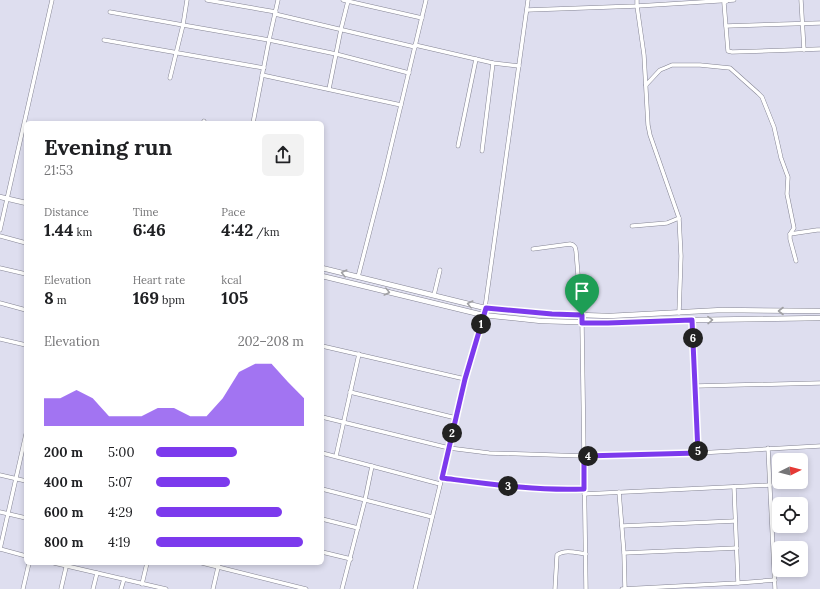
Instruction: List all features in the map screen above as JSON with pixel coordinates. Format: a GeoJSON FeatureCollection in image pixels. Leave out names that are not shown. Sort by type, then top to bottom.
{"type":"FeatureCollection","features":[{"type":"Feature","properties":{"kind":"main road"},"geometry":{"type":"LineString","coordinates":[[0,197],[24,202]]}},
{"type":"Feature","properties":{"kind":"main road"},"geometry":{"type":"LineString","coordinates":[[324,268],[486,308],[552,314],[610,316],[722,310],[820,311]]}},
{"type":"Feature","properties":{"kind":"main road"},"geometry":{"type":"LineString","coordinates":[[324,276],[483,315],[541,322],[608,323],[820,318]]}},
{"type":"Feature","properties":{"kind":"street"},"geometry":{"type":"LineString","coordinates":[[24,121],[52,0]]}},
{"type":"Feature","properties":{"kind":"street"},"geometry":{"type":"LineString","coordinates":[[170,78],[183,25],[187,0]]}},
{"type":"Feature","properties":{"kind":"street"},"geometry":{"type":"LineString","coordinates":[[207,0],[275,13],[493,63],[519,66]]}},
{"type":"Feature","properties":{"kind":"street"},"geometry":{"type":"LineString","coordinates":[[253,121],[278,0]]}},
{"type":"Feature","properties":{"kind":"street"},"geometry":{"type":"LineString","coordinates":[[343,0],[422,18]]}},
{"type":"Feature","properties":{"kind":"street"},"geometry":{"type":"LineString","coordinates":[[358,277],[426,0]]}},
{"type":"Feature","properties":{"kind":"street"},"geometry":{"type":"LineString","coordinates":[[415,589],[465,379],[486,308],[528,0]]}},
{"type":"Feature","properties":{"kind":"street"},"geometry":{"type":"LineString","coordinates":[[638,0],[637,6],[644,55],[650,135],[679,218],[681,256],[679,312]]}},
{"type":"Feature","properties":{"kind":"street"},"geometry":{"type":"LineString","coordinates":[[527,10],[637,6],[734,0]]}},
{"type":"Feature","properties":{"kind":"street"},"geometry":{"type":"LineString","coordinates":[[801,0],[804,50]]}},
{"type":"Feature","properties":{"kind":"street"},"geometry":{"type":"LineString","coordinates":[[329,89],[348,1]]}},
{"type":"Feature","properties":{"kind":"street"},"geometry":{"type":"LineString","coordinates":[[726,1],[724,3],[729,52],[820,49]]}},
{"type":"Feature","properties":{"kind":"street"},"geometry":{"type":"LineString","coordinates":[[110,12],[269,40],[336,54],[409,72]]}},
{"type":"Feature","properties":{"kind":"street"},"geometry":{"type":"LineString","coordinates":[[726,26],[820,23]]}},
{"type":"Feature","properties":{"kind":"street"},"geometry":{"type":"LineString","coordinates":[[104,40],[264,68]]}},
{"type":"Feature","properties":{"kind":"street"},"geometry":{"type":"LineString","coordinates":[[458,146],[476,59]]}},
{"type":"Feature","properties":{"kind":"street"},"geometry":{"type":"LineString","coordinates":[[482,151],[493,63]]}},
{"type":"Feature","properties":{"kind":"street"},"geometry":{"type":"LineString","coordinates":[[646,85],[660,70],[672,65],[700,65],[730,68],[762,97],[774,128],[781,158],[788,177],[787,194],[794,228],[790,234],[790,239],[796,261]]}},
{"type":"Feature","properties":{"kind":"street"},"geometry":{"type":"LineString","coordinates":[[262,75],[401,105]]}},
{"type":"Feature","properties":{"kind":"street"},"geometry":{"type":"LineString","coordinates":[[0,230],[24,123]]}},
{"type":"Feature","properties":{"kind":"street"},"geometry":{"type":"LineString","coordinates":[[632,226],[667,223],[679,218]]}},
{"type":"Feature","properties":{"kind":"street"},"geometry":{"type":"LineString","coordinates":[[790,234],[820,230]]}},
{"type":"Feature","properties":{"kind":"street"},"geometry":{"type":"LineString","coordinates":[[0,236],[24,242]]}},
{"type":"Feature","properties":{"kind":"street"},"geometry":{"type":"LineString","coordinates":[[533,249],[573,244],[577,258],[582,315],[586,589]]}},
{"type":"Feature","properties":{"kind":"street"},"geometry":{"type":"LineString","coordinates":[[0,268],[24,274]]}},
{"type":"Feature","properties":{"kind":"street"},"geometry":{"type":"LineString","coordinates":[[434,295],[440,270]]}},
{"type":"Feature","properties":{"kind":"street"},"geometry":{"type":"LineString","coordinates":[[0,303],[24,309]]}},
{"type":"Feature","properties":{"kind":"street"},"geometry":{"type":"LineString","coordinates":[[692,320],[698,453]]}},
{"type":"Feature","properties":{"kind":"street"},"geometry":{"type":"LineString","coordinates":[[0,339],[24,345]]}},
{"type":"Feature","properties":{"kind":"street"},"geometry":{"type":"LineString","coordinates":[[324,346],[465,379]]}},
{"type":"Feature","properties":{"kind":"street"},"geometry":{"type":"LineString","coordinates":[[336,456],[359,354]]}},
{"type":"Feature","properties":{"kind":"street"},"geometry":{"type":"LineString","coordinates":[[696,386],[820,383]]}},
{"type":"Feature","properties":{"kind":"street"},"geometry":{"type":"LineString","coordinates":[[350,392],[456,418]]}},
{"type":"Feature","properties":{"kind":"street"},"geometry":{"type":"LineString","coordinates":[[324,417],[449,448],[489,453],[584,456],[698,453],[820,446]]}},
{"type":"Feature","properties":{"kind":"street"},"geometry":{"type":"LineString","coordinates":[[24,443],[0,549],[24,555]]}},
{"type":"Feature","properties":{"kind":"street"},"geometry":{"type":"LineString","coordinates":[[768,448],[775,589]]}},
{"type":"Feature","properties":{"kind":"street"},"geometry":{"type":"LineString","coordinates":[[324,453],[440,484]]}},
{"type":"Feature","properties":{"kind":"street"},"geometry":{"type":"LineString","coordinates":[[342,589],[365,500],[372,466]]}},
{"type":"Feature","properties":{"kind":"street"},"geometry":{"type":"LineString","coordinates":[[0,475],[24,481]]}},
{"type":"Feature","properties":{"kind":"street"},"geometry":{"type":"LineString","coordinates":[[442,478],[530,488],[584,492],[619,492],[770,485]]}},
{"type":"Feature","properties":{"kind":"street"},"geometry":{"type":"LineString","coordinates":[[734,487],[738,583]]}},
{"type":"Feature","properties":{"kind":"street"},"geometry":{"type":"LineString","coordinates":[[324,490],[432,517]]}},
{"type":"Feature","properties":{"kind":"street"},"geometry":{"type":"LineString","coordinates":[[619,492],[625,589]]}},
{"type":"Feature","properties":{"kind":"street"},"geometry":{"type":"LineString","coordinates":[[0,512],[24,517]]}},
{"type":"Feature","properties":{"kind":"street"},"geometry":{"type":"LineString","coordinates":[[324,520],[358,528]]}},
{"type":"Feature","properties":{"kind":"street"},"geometry":{"type":"LineString","coordinates":[[622,526],[735,521]]}},
{"type":"Feature","properties":{"kind":"street"},"geometry":{"type":"LineString","coordinates":[[624,554],[737,548]]}},
{"type":"Feature","properties":{"kind":"street"},"geometry":{"type":"LineString","coordinates":[[324,552],[350,559]]}},
{"type":"Feature","properties":{"kind":"street"},"geometry":{"type":"LineString","coordinates":[[555,589],[557,555],[561,552],[586,554]]}},
{"type":"Feature","properties":{"kind":"street"},"geometry":{"type":"LineString","coordinates":[[23,589],[29,565]]}},
{"type":"Feature","properties":{"kind":"street"},"geometry":{"type":"LineString","coordinates":[[60,589],[66,565],[154,588],[166,589]]}},
{"type":"Feature","properties":{"kind":"street"},"geometry":{"type":"LineString","coordinates":[[142,584],[147,565]]}},
{"type":"Feature","properties":{"kind":"street"},"geometry":{"type":"LineString","coordinates":[[213,589],[218,565],[306,589]]}},
{"type":"Feature","properties":{"kind":"street"},"geometry":{"type":"LineString","coordinates":[[93,589],[97,573]]}},
{"type":"Feature","properties":{"kind":"street"},"geometry":{"type":"LineString","coordinates":[[121,589],[124,579]]}},
{"type":"Feature","properties":{"kind":"street"},"geometry":{"type":"LineString","coordinates":[[622,589],[775,580]]}},
{"type":"Feature","properties":{"kind":"route"},"geometry":{"type":"LineString","coordinates":[[486,308],[582,315],[582,323],[692,320],[698,453],[584,456],[584,489],[570,490],[530,488],[442,478],[465,379],[486,308]]}}]}
